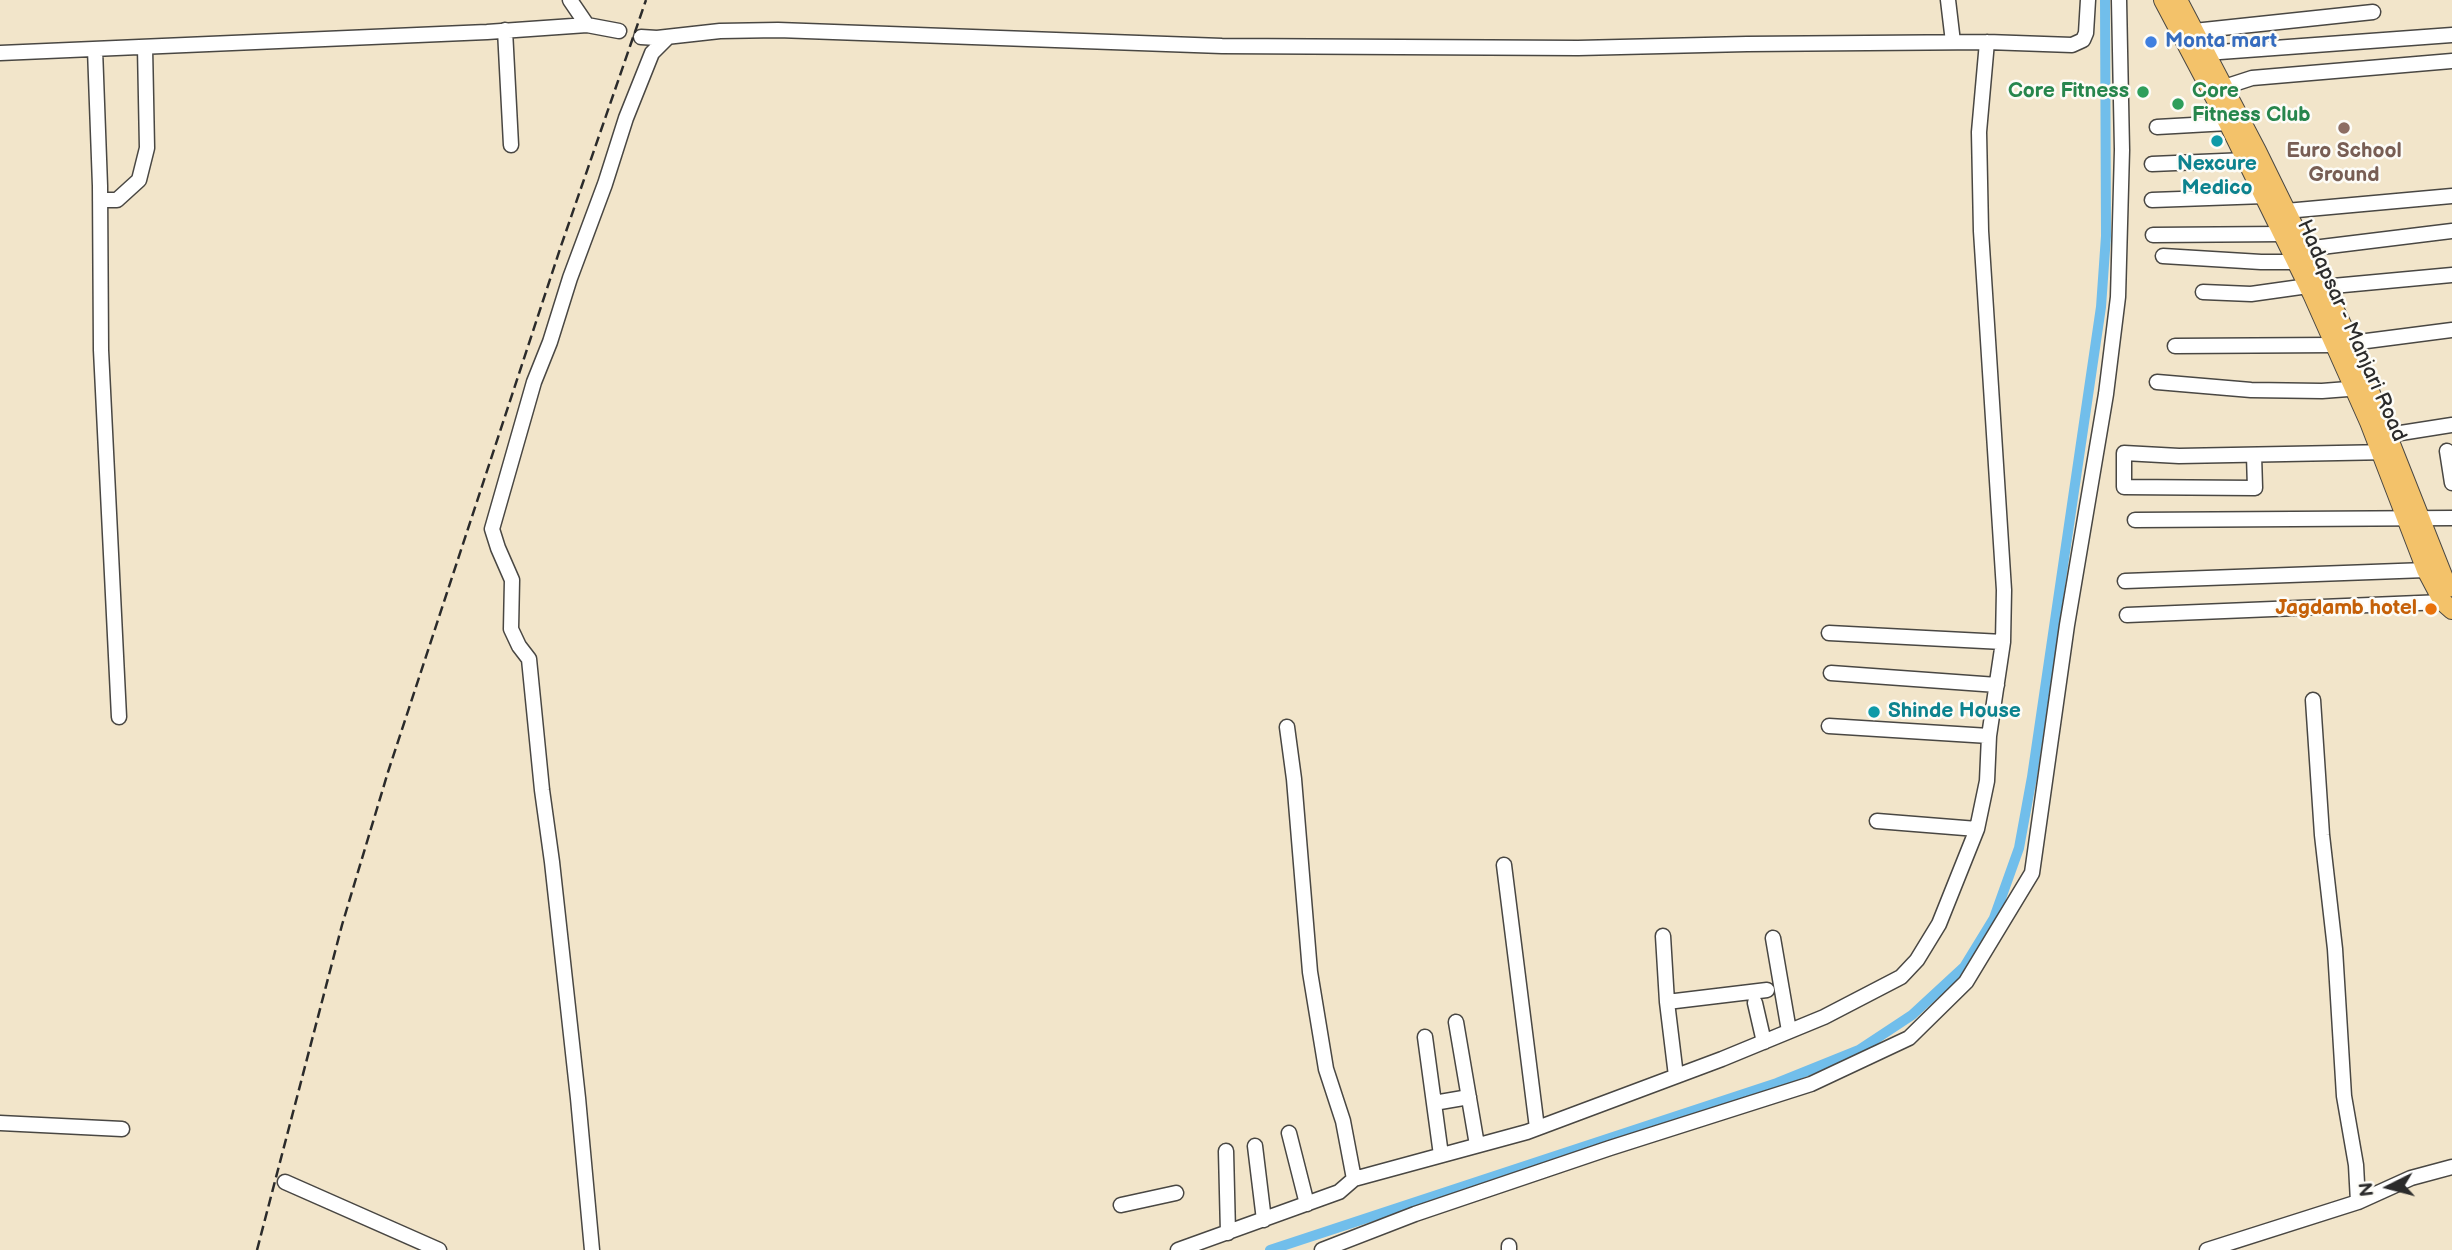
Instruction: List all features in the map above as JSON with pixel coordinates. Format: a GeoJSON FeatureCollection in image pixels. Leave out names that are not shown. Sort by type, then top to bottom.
{"type":"FeatureCollection","features":[{"type":"Feature","properties":{"kind":"main road","name":"Hadapsar - Manjari Road"},"geometry":{"type":"LineString","coordinates":[[2163,0],[2215,86],[2253,158],[2265,196],[2283,234],[2300,255]]}},
{"type":"Feature","properties":{"kind":"main road","name":"Hadapsar - Manjari Road"},"geometry":{"type":"LineString","coordinates":[[2178,0],[2206,54],[2228,123],[2286,211],[2314,289],[2388,446],[2413,517],[2426,570],[2449,602]]}},
{"type":"Feature","properties":{"kind":"main road","name":"Hadapsar - Manjari Road"},"geometry":{"type":"LineString","coordinates":[[2413,517],[2444,582],[2449,602]]}},
{"type":"Feature","properties":{"kind":"street"},"geometry":{"type":"LineString","coordinates":[[570,0],[587,25]]}},
{"type":"Feature","properties":{"kind":"street"},"geometry":{"type":"LineString","coordinates":[[1948,0],[1953,42]]}},
{"type":"Feature","properties":{"kind":"street"},"geometry":{"type":"LineString","coordinates":[[641,37],[778,30],[1222,46],[1578,48],[1953,42],[2077,44],[2084,40],[2086,33],[2088,0]]}},
{"type":"Feature","properties":{"kind":"street"},"geometry":{"type":"LineString","coordinates":[[1322,1250],[1356,1244],[1415,1214],[1610,1147],[1811,1084],[1909,1038],[1966,982],[2032,873],[2118,297],[2122,150],[2119,0]]}},
{"type":"Feature","properties":{"kind":"street"},"geometry":{"type":"LineString","coordinates":[[2194,31],[2373,12]]}},
{"type":"Feature","properties":{"kind":"street"},"geometry":{"type":"LineString","coordinates":[[0,53],[587,25],[619,31]]}},
{"type":"Feature","properties":{"kind":"street"},"geometry":{"type":"LineString","coordinates":[[505,30],[511,145]]}},
{"type":"Feature","properties":{"kind":"street"},"geometry":{"type":"LineString","coordinates":[[2206,54],[2452,35]]}},
{"type":"Feature","properties":{"kind":"street"},"geometry":{"type":"LineString","coordinates":[[592,1250],[529,659],[519,646],[512,629],[512,580],[492,529],[534,382],[626,118],[652,53],[668,37]]}},
{"type":"Feature","properties":{"kind":"street"},"geometry":{"type":"LineString","coordinates":[[1178,1250],[1339,1192],[1354,1179],[1537,1128],[1764,1042],[1824,1017],[1901,977],[1917,960],[1940,924],[1977,829],[1987,781],[1989,736],[2003,642],[2004,590],[1981,219],[1979,132],[1987,42]]}},
{"type":"Feature","properties":{"kind":"street"},"geometry":{"type":"LineString","coordinates":[[100,200],[117,200],[139,180],[147,148],[145,47]]}},
{"type":"Feature","properties":{"kind":"street"},"geometry":{"type":"LineString","coordinates":[[95,50],[102,375],[119,718]]}},
{"type":"Feature","properties":{"kind":"street"},"geometry":{"type":"LineString","coordinates":[[2215,86],[2249,75],[2252,78],[2452,61]]}},
{"type":"Feature","properties":{"kind":"street"},"geometry":{"type":"LineString","coordinates":[[2157,127],[2228,123]]}},
{"type":"Feature","properties":{"kind":"street"},"geometry":{"type":"LineString","coordinates":[[2152,163],[2253,158]]}},
{"type":"Feature","properties":{"kind":"street"},"geometry":{"type":"LineString","coordinates":[[2152,201],[2265,196]]}},
{"type":"Feature","properties":{"kind":"street"},"geometry":{"type":"LineString","coordinates":[[2286,211],[2452,196]]}},
{"type":"Feature","properties":{"kind":"street"},"geometry":{"type":"LineString","coordinates":[[2163,256],[2260,262],[2452,231]]}},
{"type":"Feature","properties":{"kind":"street"},"geometry":{"type":"LineString","coordinates":[[2153,235],[2283,234]]}},
{"type":"Feature","properties":{"kind":"street"},"geometry":{"type":"LineString","coordinates":[[2203,292],[2251,294],[2452,275]]}},
{"type":"Feature","properties":{"kind":"street"},"geometry":{"type":"LineString","coordinates":[[2175,346],[2342,344],[2452,330]]}},
{"type":"Feature","properties":{"kind":"street"},"geometry":{"type":"LineString","coordinates":[[2157,382],[2251,390],[2362,388]]}},
{"type":"Feature","properties":{"kind":"street"},"geometry":{"type":"LineString","coordinates":[[2254,455],[2255,488],[2124,487],[2124,453],[2179,456],[2254,455],[2388,446],[2452,425]]}},
{"type":"Feature","properties":{"kind":"street"},"geometry":{"type":"LineString","coordinates":[[2447,451],[2452,483]]}},
{"type":"Feature","properties":{"kind":"street"},"geometry":{"type":"LineString","coordinates":[[2135,520],[2452,518]]}},
{"type":"Feature","properties":{"kind":"street"},"geometry":{"type":"LineString","coordinates":[[2126,581],[2426,570]]}},
{"type":"Feature","properties":{"kind":"street"},"geometry":{"type":"LineString","coordinates":[[2127,615],[2449,602]]}},
{"type":"Feature","properties":{"kind":"street"},"geometry":{"type":"LineString","coordinates":[[1829,634],[2003,642]]}},
{"type":"Feature","properties":{"kind":"street"},"geometry":{"type":"LineString","coordinates":[[1831,673],[1997,685]]}},
{"type":"Feature","properties":{"kind":"street"},"geometry":{"type":"LineString","coordinates":[[2313,700],[2322,835],[2335,949],[2344,1096],[2356,1166],[2358,1202]]}},
{"type":"Feature","properties":{"kind":"street"},"geometry":{"type":"LineString","coordinates":[[1829,726],[1989,736]]}},
{"type":"Feature","properties":{"kind":"street"},"geometry":{"type":"LineString","coordinates":[[1287,727],[1294,779],[1310,972],[1326,1069],[1343,1121],[1354,1179]]}},
{"type":"Feature","properties":{"kind":"street"},"geometry":{"type":"LineString","coordinates":[[1877,821],[1977,829]]}},
{"type":"Feature","properties":{"kind":"street"},"geometry":{"type":"LineString","coordinates":[[1504,865],[1537,1128]]}},
{"type":"Feature","properties":{"kind":"street"},"geometry":{"type":"LineString","coordinates":[[1663,936],[1667,1002],[1676,1076]]}},
{"type":"Feature","properties":{"kind":"street"},"geometry":{"type":"LineString","coordinates":[[1773,938],[1789,1031]]}},
{"type":"Feature","properties":{"kind":"street"},"geometry":{"type":"LineString","coordinates":[[1667,1002],[1767,990]]}},
{"type":"Feature","properties":{"kind":"street"},"geometry":{"type":"LineString","coordinates":[[1755,1003],[1764,1042]]}},
{"type":"Feature","properties":{"kind":"street"},"geometry":{"type":"LineString","coordinates":[[1456,1022],[1477,1145]]}},
{"type":"Feature","properties":{"kind":"street"},"geometry":{"type":"LineString","coordinates":[[1424,1037],[1441,1155]]}},
{"type":"Feature","properties":{"kind":"street"},"geometry":{"type":"LineString","coordinates":[[1434,1103],[1469,1097]]}},
{"type":"Feature","properties":{"kind":"street"},"geometry":{"type":"LineString","coordinates":[[0,1123],[122,1129]]}},
{"type":"Feature","properties":{"kind":"street"},"geometry":{"type":"LineString","coordinates":[[1289,1133],[1307,1204]]}},
{"type":"Feature","properties":{"kind":"street"},"geometry":{"type":"LineString","coordinates":[[1255,1146],[1264,1220]]}},
{"type":"Feature","properties":{"kind":"street"},"geometry":{"type":"LineString","coordinates":[[1226,1151],[1228,1233]]}},
{"type":"Feature","properties":{"kind":"street"},"geometry":{"type":"LineString","coordinates":[[2207,1250],[2358,1202],[2411,1178],[2452,1167]]}},
{"type":"Feature","properties":{"kind":"street"},"geometry":{"type":"LineString","coordinates":[[285,1182],[439,1250]]}},
{"type":"Feature","properties":{"kind":"street"},"geometry":{"type":"LineString","coordinates":[[1121,1205],[1176,1193]]}},
{"type":"Feature","properties":{"kind":"waterway"},"geometry":{"type":"LineString","coordinates":[[1270,1250],[1777,1083],[1859,1050],[1912,1015],[1964,967],[1994,918],[2019,848],[2032,777],[2101,307],[2106,236],[2105,0]]}},
{"type":"Feature","properties":{"kind":"railway"},"geometry":{"type":"LineString","coordinates":[[257,1250],[342,925],[388,772],[561,246],[646,0]]}},
{"type":"Feature","properties":{"kind":"place","name":"Monta mart"},"geometry":{"type":"Point","coordinates":[2151,42]}},
{"type":"Feature","properties":{"kind":"place","name":"Core Fitness"},"geometry":{"type":"Point","coordinates":[2143,92]}},
{"type":"Feature","properties":{"kind":"place","name":"Core Fitness Club"},"geometry":{"type":"Point","coordinates":[2178,104]}},
{"type":"Feature","properties":{"kind":"place","name":"Euro School Ground"},"geometry":{"type":"Point","coordinates":[2344,128]}},
{"type":"Feature","properties":{"kind":"place","name":"Nexcure Medico"},"geometry":{"type":"Point","coordinates":[2217,141]}},
{"type":"Feature","properties":{"kind":"place","name":"Jagdamb hotel"},"geometry":{"type":"Point","coordinates":[2431,609]}},
{"type":"Feature","properties":{"kind":"place","name":"Shinde House"},"geometry":{"type":"Point","coordinates":[1874,712]}}]}
